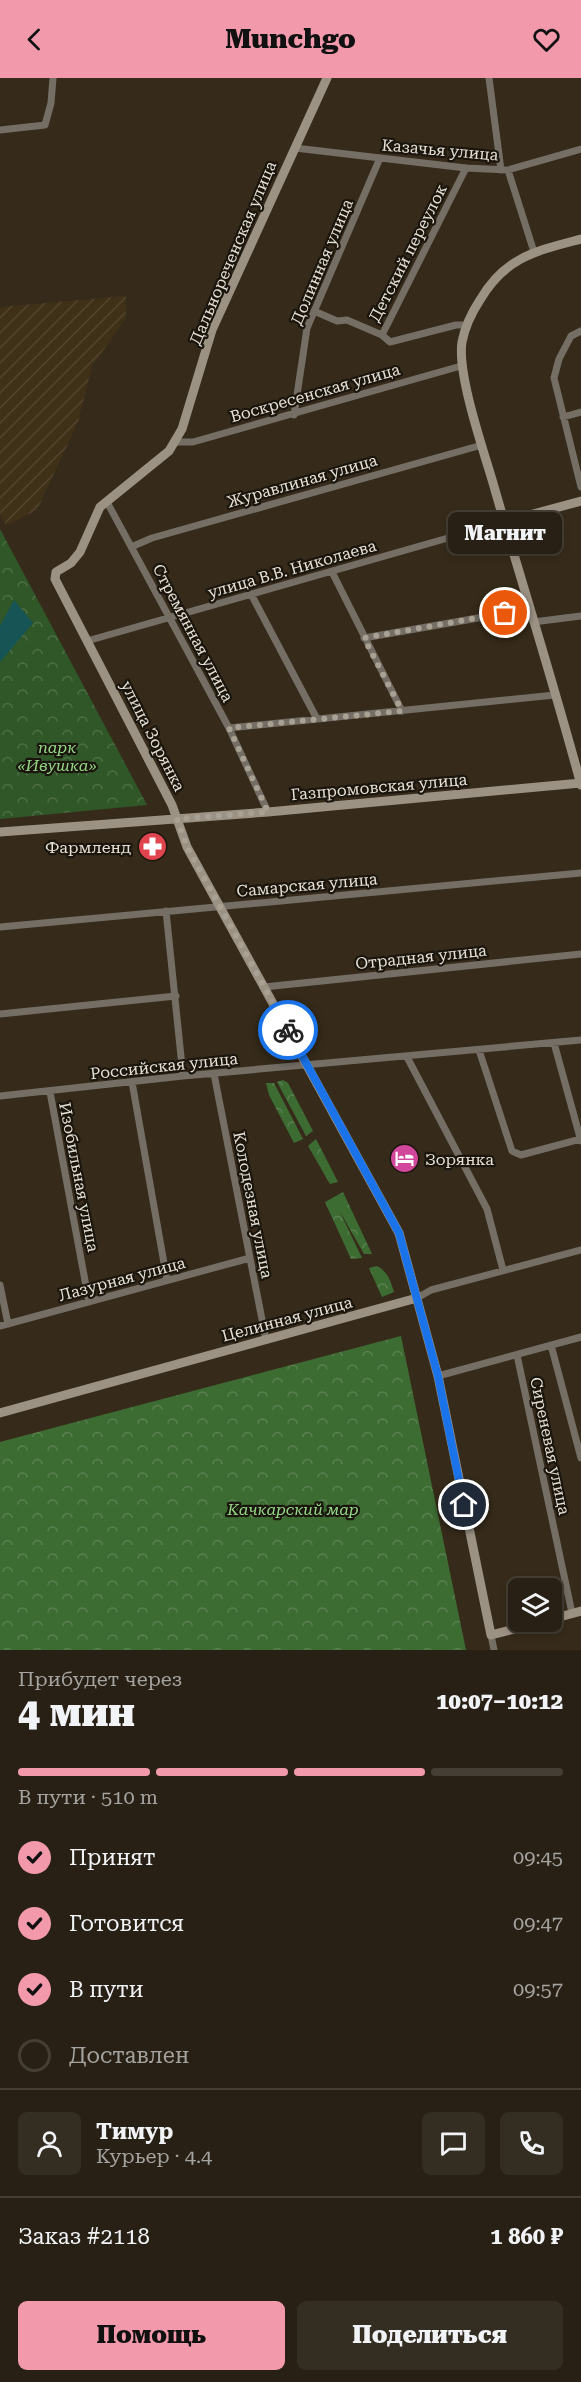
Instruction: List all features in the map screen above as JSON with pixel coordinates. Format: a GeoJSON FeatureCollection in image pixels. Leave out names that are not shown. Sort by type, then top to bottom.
{"type":"FeatureCollection","features":[{"type":"Feature","properties":{"kind":"street"},"geometry":{"type":"LineString","coordinates":[[0,130],[45,125],[51,103],[53,78]]}},
{"type":"Feature","properties":{"kind":"street","name":"Дальнореченская улица"},"geometry":{"type":"LineString","coordinates":[[56,573],[71,563],[80,552],[96,513],[169,452],[176,442],[212,330],[327,78]]}},
{"type":"Feature","properties":{"kind":"street"},"geometry":{"type":"LineString","coordinates":[[489,78],[504,170],[534,252]]}},
{"type":"Feature","properties":{"kind":"street","name":"Казачья улица"},"geometry":{"type":"LineString","coordinates":[[295,148],[466,168],[504,170],[581,149]]}},
{"type":"Feature","properties":{"kind":"street","name":"Долинная улица"},"geometry":{"type":"LineString","coordinates":[[294,415],[303,346],[314,311],[381,159]]}},
{"type":"Feature","properties":{"kind":"street","name":"Детский переулок"},"geometry":{"type":"LineString","coordinates":[[466,168],[382,335],[390,342],[456,324],[467,325]]}},
{"type":"Feature","properties":{"kind":"street"},"geometry":{"type":"LineString","coordinates":[[581,239],[534,252],[510,264],[490,282],[467,325],[462,343],[461,366],[581,784]]}},
{"type":"Feature","properties":{"kind":"street"},"geometry":{"type":"LineString","coordinates":[[314,311],[338,321],[346,320],[382,335]]}},
{"type":"Feature","properties":{"kind":"street"},"geometry":{"type":"LineString","coordinates":[[581,331],[571,336],[559,359],[554,378],[581,487]]}},
{"type":"Feature","properties":{"kind":"street","name":"Воскресенская улица"},"geometry":{"type":"LineString","coordinates":[[176,442],[193,442],[461,366]]}},
{"type":"Feature","properties":{"kind":"street"},"geometry":{"type":"LineString","coordinates":[[563,417],[581,412]]}},
{"type":"Feature","properties":{"kind":"street","name":"Журавлиная улица"},"geometry":{"type":"LineString","coordinates":[[131,547],[152,538],[482,444]]}},
{"type":"Feature","properties":{"kind":"street"},"geometry":{"type":"LineString","coordinates":[[504,522],[581,501]]}},
{"type":"Feature","properties":{"kind":"street","name":"Стремянная улица"},"geometry":{"type":"LineString","coordinates":[[107,502],[229,728],[268,812]]}},
{"type":"Feature","properties":{"kind":"street","name":"улица В.В. Николаева"},"geometry":{"type":"LineString","coordinates":[[87,641],[504,522]]}},
{"type":"Feature","properties":{"kind":"street"},"geometry":{"type":"LineString","coordinates":[[332,572],[402,711]]}},
{"type":"Feature","properties":{"kind":"street","name":"улица Зорянка"},"geometry":{"type":"LineString","coordinates":[[56,573],[55,579],[172,805],[187,847],[399,1233],[438,1376],[495,1650]]}},
{"type":"Feature","properties":{"kind":"street"},"geometry":{"type":"LineString","coordinates":[[251,594],[317,719]]}},
{"type":"Feature","properties":{"kind":"street"},"geometry":{"type":"LineString","coordinates":[[364,638],[529,609]]}},
{"type":"Feature","properties":{"kind":"street"},"geometry":{"type":"LineString","coordinates":[[533,622],[581,616]]}},
{"type":"Feature","properties":{"kind":"street"},"geometry":{"type":"LineString","coordinates":[[229,728],[555,695]]}},
{"type":"Feature","properties":{"kind":"street","name":"Газпромовская улица"},"geometry":{"type":"LineString","coordinates":[[0,832],[268,812],[581,784]]}},
{"type":"Feature","properties":{"kind":"street","name":"Самарская улица"},"geometry":{"type":"LineString","coordinates":[[0,927],[581,873]]}},
{"type":"Feature","properties":{"kind":"street"},"geometry":{"type":"LineString","coordinates":[[165,911],[183,1076]]}},
{"type":"Feature","properties":{"kind":"street","name":"Отрадная улица"},"geometry":{"type":"LineString","coordinates":[[264,987],[581,954]]}},
{"type":"Feature","properties":{"kind":"street"},"geometry":{"type":"LineString","coordinates":[[0,1014],[176,996]]}},
{"type":"Feature","properties":{"kind":"street","name":"Российская улица"},"geometry":{"type":"LineString","coordinates":[[0,1096],[183,1076],[581,1040]]}},
{"type":"Feature","properties":{"kind":"street"},"geometry":{"type":"LineString","coordinates":[[479,1050],[512,1151],[521,1155],[581,1140],[555,1043]]}},
{"type":"Feature","properties":{"kind":"street"},"geometry":{"type":"LineString","coordinates":[[407,1057],[487,1209],[503,1270]]}},
{"type":"Feature","properties":{"kind":"street","name":"Колодезная улица"},"geometry":{"type":"LineString","coordinates":[[214,1074],[266,1340]]}},
{"type":"Feature","properties":{"kind":"street"},"geometry":{"type":"LineString","coordinates":[[132,1082],[167,1280]]}},
{"type":"Feature","properties":{"kind":"street","name":"Изобильная улица"},"geometry":{"type":"LineString","coordinates":[[50,1092],[89,1302]]}},
{"type":"Feature","properties":{"kind":"street","name":"Целинная улица"},"geometry":{"type":"LineString","coordinates":[[0,1413],[417,1298],[431,1290],[581,1250]]}},
{"type":"Feature","properties":{"kind":"street","name":"Лазурная улица"},"geometry":{"type":"LineString","coordinates":[[4,1325],[250,1258]]}},
{"type":"Feature","properties":{"kind":"street"},"geometry":{"type":"LineString","coordinates":[[0,1285],[4,1325]]}},
{"type":"Feature","properties":{"kind":"street"},"geometry":{"type":"LineString","coordinates":[[438,1376],[581,1337]]}},
{"type":"Feature","properties":{"kind":"street","name":"Сиреневая улица"},"geometry":{"type":"LineString","coordinates":[[551,1345],[581,1458]]}},
{"type":"Feature","properties":{"kind":"street","name":"Сиреневая улица"},"geometry":{"type":"LineString","coordinates":[[517,1355],[576,1612]]}},
{"type":"Feature","properties":{"kind":"street"},"geometry":{"type":"LineString","coordinates":[[491,1635],[508,1631]]}},
{"type":"Feature","properties":{"kind":"shaded area"},"geometry":{"type":"Polygon","coordinates":[[[126,296],[126,318],[92,366],[78,422],[37,510],[6,525],[0,513],[0,307],[126,296]]]}},
{"type":"Feature","properties":{"kind":"green space","name":"парк «Ивушка»"},"geometry":{"type":"Polygon","coordinates":[[[0,529],[147,805],[0,819],[0,529]]]}},
{"type":"Feature","properties":{"kind":"green space"},"geometry":{"type":"Polygon","coordinates":[[[283,1080],[288,1083],[313,1131],[306,1136],[277,1082],[283,1080]]]}},
{"type":"Feature","properties":{"kind":"green space"},"geometry":{"type":"Polygon","coordinates":[[[266,1083],[274,1083],[303,1139],[294,1143],[269,1095],[266,1083]]]}},
{"type":"Feature","properties":{"kind":"green space"},"geometry":{"type":"Polygon","coordinates":[[[316,1139],[338,1182],[330,1184],[308,1146],[316,1139]]]}},
{"type":"Feature","properties":{"kind":"green space"},"geometry":{"type":"Polygon","coordinates":[[[343,1192],[372,1254],[364,1254],[339,1210],[362,1258],[351,1259],[325,1202],[343,1192]]]}},
{"type":"Feature","properties":{"kind":"green space"},"geometry":{"type":"Polygon","coordinates":[[[377,1266],[390,1280],[394,1292],[382,1297],[369,1268],[377,1266]]]}},
{"type":"Feature","properties":{"kind":"green space","name":"Качкарский мар"},"geometry":{"type":"Polygon","coordinates":[[[401,1336],[466,1650],[0,1650],[0,1442],[401,1336]]]}},
{"type":"Feature","properties":{"kind":"water"},"geometry":{"type":"Polygon","coordinates":[[[14,600],[33,623],[0,662],[0,626],[14,600]]]}},
{"type":"Feature","properties":{"kind":"way so far"},"geometry":{"type":"LineString","coordinates":[[288,1030],[187,847],[177,819],[268,812],[229,728],[402,711],[364,638],[505,613]]}},
{"type":"Feature","properties":{"kind":"place","name":"Магнит"},"geometry":{"type":"Point","coordinates":[505,613]}},
{"type":"Feature","properties":{"kind":"place","name":"Фармленд"},"geometry":{"type":"Point","coordinates":[152,847]}},
{"type":"Feature","properties":{"kind":"place","name":"Зорянка"},"geometry":{"type":"Point","coordinates":[404,1159]}},
{"type":"Feature","properties":{"kind":"route"},"geometry":{"type":"LineString","coordinates":[[288,1030],[399,1233],[438,1376],[464,1505]]}}]}
